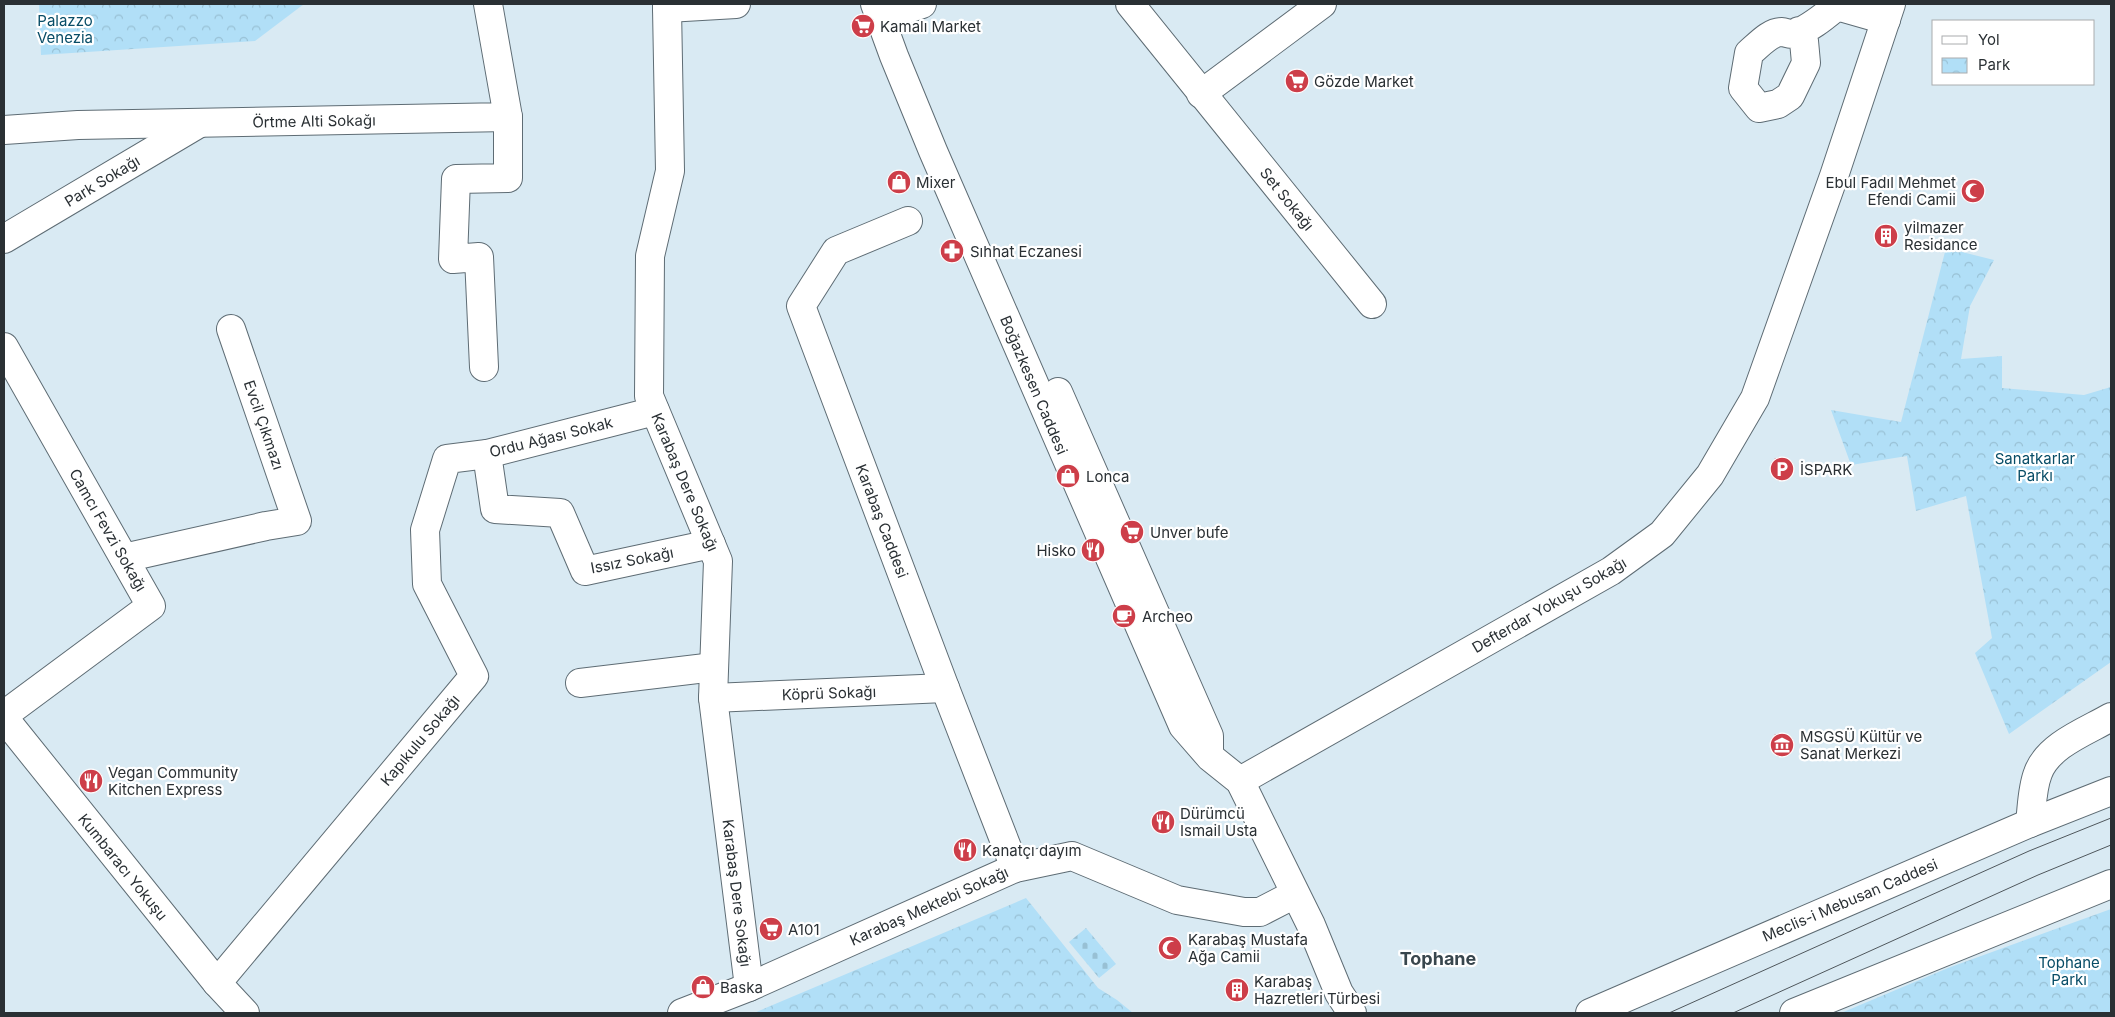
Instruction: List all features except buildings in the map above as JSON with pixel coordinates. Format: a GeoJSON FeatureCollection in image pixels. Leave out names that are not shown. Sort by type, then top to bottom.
{"type":"FeatureCollection","features":[{"type":"Feature","properties":{"kind":"street"},"geometry":{"type":"LineString","coordinates":[[484,367],[479,257],[453,259],[456,179],[508,178],[508,117],[488,4]]}},
{"type":"Feature","properties":{"kind":"street"},"geometry":{"type":"LineString","coordinates":[[667,6],[736,4]]}},
{"type":"Feature","properties":{"kind":"street","name":"Set Sokağı"},"geometry":{"type":"LineString","coordinates":[[1130,4],[1372,304]]}},
{"type":"Feature","properties":{"kind":"street"},"geometry":{"type":"LineString","coordinates":[[1201,94],[1322,4]]}},
{"type":"Feature","properties":{"kind":"street","name":"Karabaş Dere Sokağı"},"geometry":{"type":"LineString","coordinates":[[667,6],[670,171],[650,256],[649,396],[718,561],[713,698],[749,986]]}},
{"type":"Feature","properties":{"kind":"street"},"geometry":{"type":"LineString","coordinates":[[1799,31],[1816,23],[1837,6],[1888,12]]}},
{"type":"Feature","properties":{"kind":"street","name":"Boğazkesen Caddesi"},"geometry":{"type":"LineString","coordinates":[[894,8],[991,242],[1209,736],[1210,757],[1240,781],[1311,925],[1342,1006]]}},
{"type":"Feature","properties":{"kind":"street","name":"Defterdar Yokuşu Sokağı"},"geometry":{"type":"LineString","coordinates":[[1240,781],[1611,571],[1662,534],[1710,475],[1756,398],[1834,176],[1888,12]]}},
{"type":"Feature","properties":{"kind":"street","name":"Örtme Alti Sokağı"},"geometry":{"type":"LineString","coordinates":[[4,130],[78,125],[508,117]]}},
{"type":"Feature","properties":{"kind":"street","name":"Park Sokağı"},"geometry":{"type":"LineString","coordinates":[[4,239],[201,123]]}},
{"type":"Feature","properties":{"kind":"street","name":"Karabaş Caddesi"},"geometry":{"type":"LineString","coordinates":[[908,221],[836,251],[801,306],[1015,868]]}},
{"type":"Feature","properties":{"kind":"street","name":"Evcil Çıkmazı"},"geometry":{"type":"LineString","coordinates":[[124,558],[266,526],[297,521],[231,329]]}},
{"type":"Feature","properties":{"kind":"street","name":"Camcı Fevzi Sokağı"},"geometry":{"type":"LineString","coordinates":[[4,347],[151,606],[4,715]]}},
{"type":"Feature","properties":{"kind":"street","name":"Ordu Ağası Sokak"},"geometry":{"type":"LineString","coordinates":[[447,458],[486,454],[655,410]]}},
{"type":"Feature","properties":{"kind":"street","name":"Issız Sokağı"},"geometry":{"type":"LineString","coordinates":[[486,454],[495,509],[560,513],[585,571],[711,544]]}},
{"type":"Feature","properties":{"kind":"street","name":"Kapıkulu Sokağı"},"geometry":{"type":"LineString","coordinates":[[217,983],[474,676],[427,584],[425,530],[447,458]]}},
{"type":"Feature","properties":{"kind":"street"},"geometry":{"type":"LineString","coordinates":[[580,683],[714,667]]}},
{"type":"Feature","properties":{"kind":"street","name":"Köprü Sokağı"},"geometry":{"type":"LineString","coordinates":[[713,698],[945,688]]}},
{"type":"Feature","properties":{"kind":"street"},"geometry":{"type":"LineString","coordinates":[[2030,823],[2036,780],[2044,761],[2062,745],[2111,717]]}},
{"type":"Feature","properties":{"kind":"street","name":"Kumbaracı Yokuşu"},"geometry":{"type":"LineString","coordinates":[[4,718],[217,983],[245,1013]]}},
{"type":"Feature","properties":{"kind":"street","name":"Meclis-i Mebusan Caddesi"},"geometry":{"type":"LineString","coordinates":[[1590,1013],[2030,823],[2111,792]]}},
{"type":"Feature","properties":{"kind":"street","name":"Karabaş Mektebi Sokağı"},"geometry":{"type":"LineString","coordinates":[[682,1013],[749,986],[1015,868],[1072,856],[1177,900],[1244,912],[1260,912],[1295,894]]}},
{"type":"Feature","properties":{"kind":"street"},"geometry":{"type":"LineString","coordinates":[[1794,1013],[2111,884]]}},
{"type":"Feature","properties":{"kind":"green space","name":"Palazzo Venezia"},"geometry":{"type":"Polygon","coordinates":[[[39,4],[304,4],[255,41],[41,55],[39,4]]]}},
{"type":"Feature","properties":{"kind":"green space","name":"Sanatkarlar Parkı"},"geometry":{"type":"Polygon","coordinates":[[[1946,248],[1994,260],[1970,306],[1961,359],[2002,356],[2002,388],[2084,395],[2111,387],[2111,662],[2009,734],[1975,653],[1992,638],[1966,496],[1916,511],[1907,456],[1851,465],[1831,410],[1901,422],[1946,248]]]}},
{"type":"Feature","properties":{"kind":"green space"},"geometry":{"type":"Polygon","coordinates":[[[1026,898],[1098,988],[1133,1013],[754,1013],[1026,898]]]}},
{"type":"Feature","properties":{"kind":"green space","name":"Tophane Parkı"},"geometry":{"type":"Polygon","coordinates":[[[2111,909],[2111,1013],[1841,1013],[1948,968],[2111,909]]]}},
{"type":"Feature","properties":{"kind":"green space"},"geometry":{"type":"Polygon","coordinates":[[[1086,928],[1116,964],[1099,978],[1069,942],[1086,928]]]}},
{"type":"Feature","properties":{"kind":"tram line"},"geometry":{"type":"LineString","coordinates":[[1669,1013],[2029,851],[2111,818]]}},
{"type":"Feature","properties":{"kind":"tram line"},"geometry":{"type":"LineString","coordinates":[[1733,1013],[2038,875],[2111,845]]}},
{"type":"Feature","properties":{"kind":"place","name":"Kamalı Market"},"geometry":{"type":"Point","coordinates":[863,26]}},
{"type":"Feature","properties":{"kind":"place","name":"Gözde Market"},"geometry":{"type":"Point","coordinates":[1297,81]}},
{"type":"Feature","properties":{"kind":"place","name":"Mixer"},"geometry":{"type":"Point","coordinates":[899,182]}},
{"type":"Feature","properties":{"kind":"place","name":"Ebul Fadıl Mehmet Efendi Camii"},"geometry":{"type":"Point","coordinates":[1973,191]}},
{"type":"Feature","properties":{"kind":"place","name":"yilmazer Residance"},"geometry":{"type":"Point","coordinates":[1886,236]}},
{"type":"Feature","properties":{"kind":"place","name":"Sıhhat Eczanesi"},"geometry":{"type":"Point","coordinates":[952,251]}},
{"type":"Feature","properties":{"kind":"place","name":"İSPARK"},"geometry":{"type":"Point","coordinates":[1782,469]}},
{"type":"Feature","properties":{"kind":"place","name":"Lonca"},"geometry":{"type":"Point","coordinates":[1068,476]}},
{"type":"Feature","properties":{"kind":"place","name":"Unver bufe"},"geometry":{"type":"Point","coordinates":[1132,532]}},
{"type":"Feature","properties":{"kind":"place","name":"Hisko"},"geometry":{"type":"Point","coordinates":[1093,550]}},
{"type":"Feature","properties":{"kind":"place","name":"Archeo"},"geometry":{"type":"Point","coordinates":[1124,616]}},
{"type":"Feature","properties":{"kind":"place","name":"MSGSÜ Kültür ve Sanat Merkezi"},"geometry":{"type":"Point","coordinates":[1782,745]}},
{"type":"Feature","properties":{"kind":"place","name":"Vegan Community Kitchen Express"},"geometry":{"type":"Point","coordinates":[91,781]}},
{"type":"Feature","properties":{"kind":"place","name":"Dürümcü Ismail Usta"},"geometry":{"type":"Point","coordinates":[1163,822]}},
{"type":"Feature","properties":{"kind":"place","name":"Kanatçı dayım"},"geometry":{"type":"Point","coordinates":[965,850]}},
{"type":"Feature","properties":{"kind":"place","name":"A101"},"geometry":{"type":"Point","coordinates":[771,929]}},
{"type":"Feature","properties":{"kind":"place","name":"Karabaş Mustafa Ağa Camii"},"geometry":{"type":"Point","coordinates":[1170,948]}},
{"type":"Feature","properties":{"kind":"place","name":"Baska"},"geometry":{"type":"Point","coordinates":[703,987]}},
{"type":"Feature","properties":{"kind":"place","name":"Karabaş Hazretleri Türbesi"},"geometry":{"type":"Point","coordinates":[1237,990]}},
{"type":"Feature","properties":{"kind":"district","name":"Tophane"},"geometry":{"type":"Point","coordinates":[1438,958]}}]}
